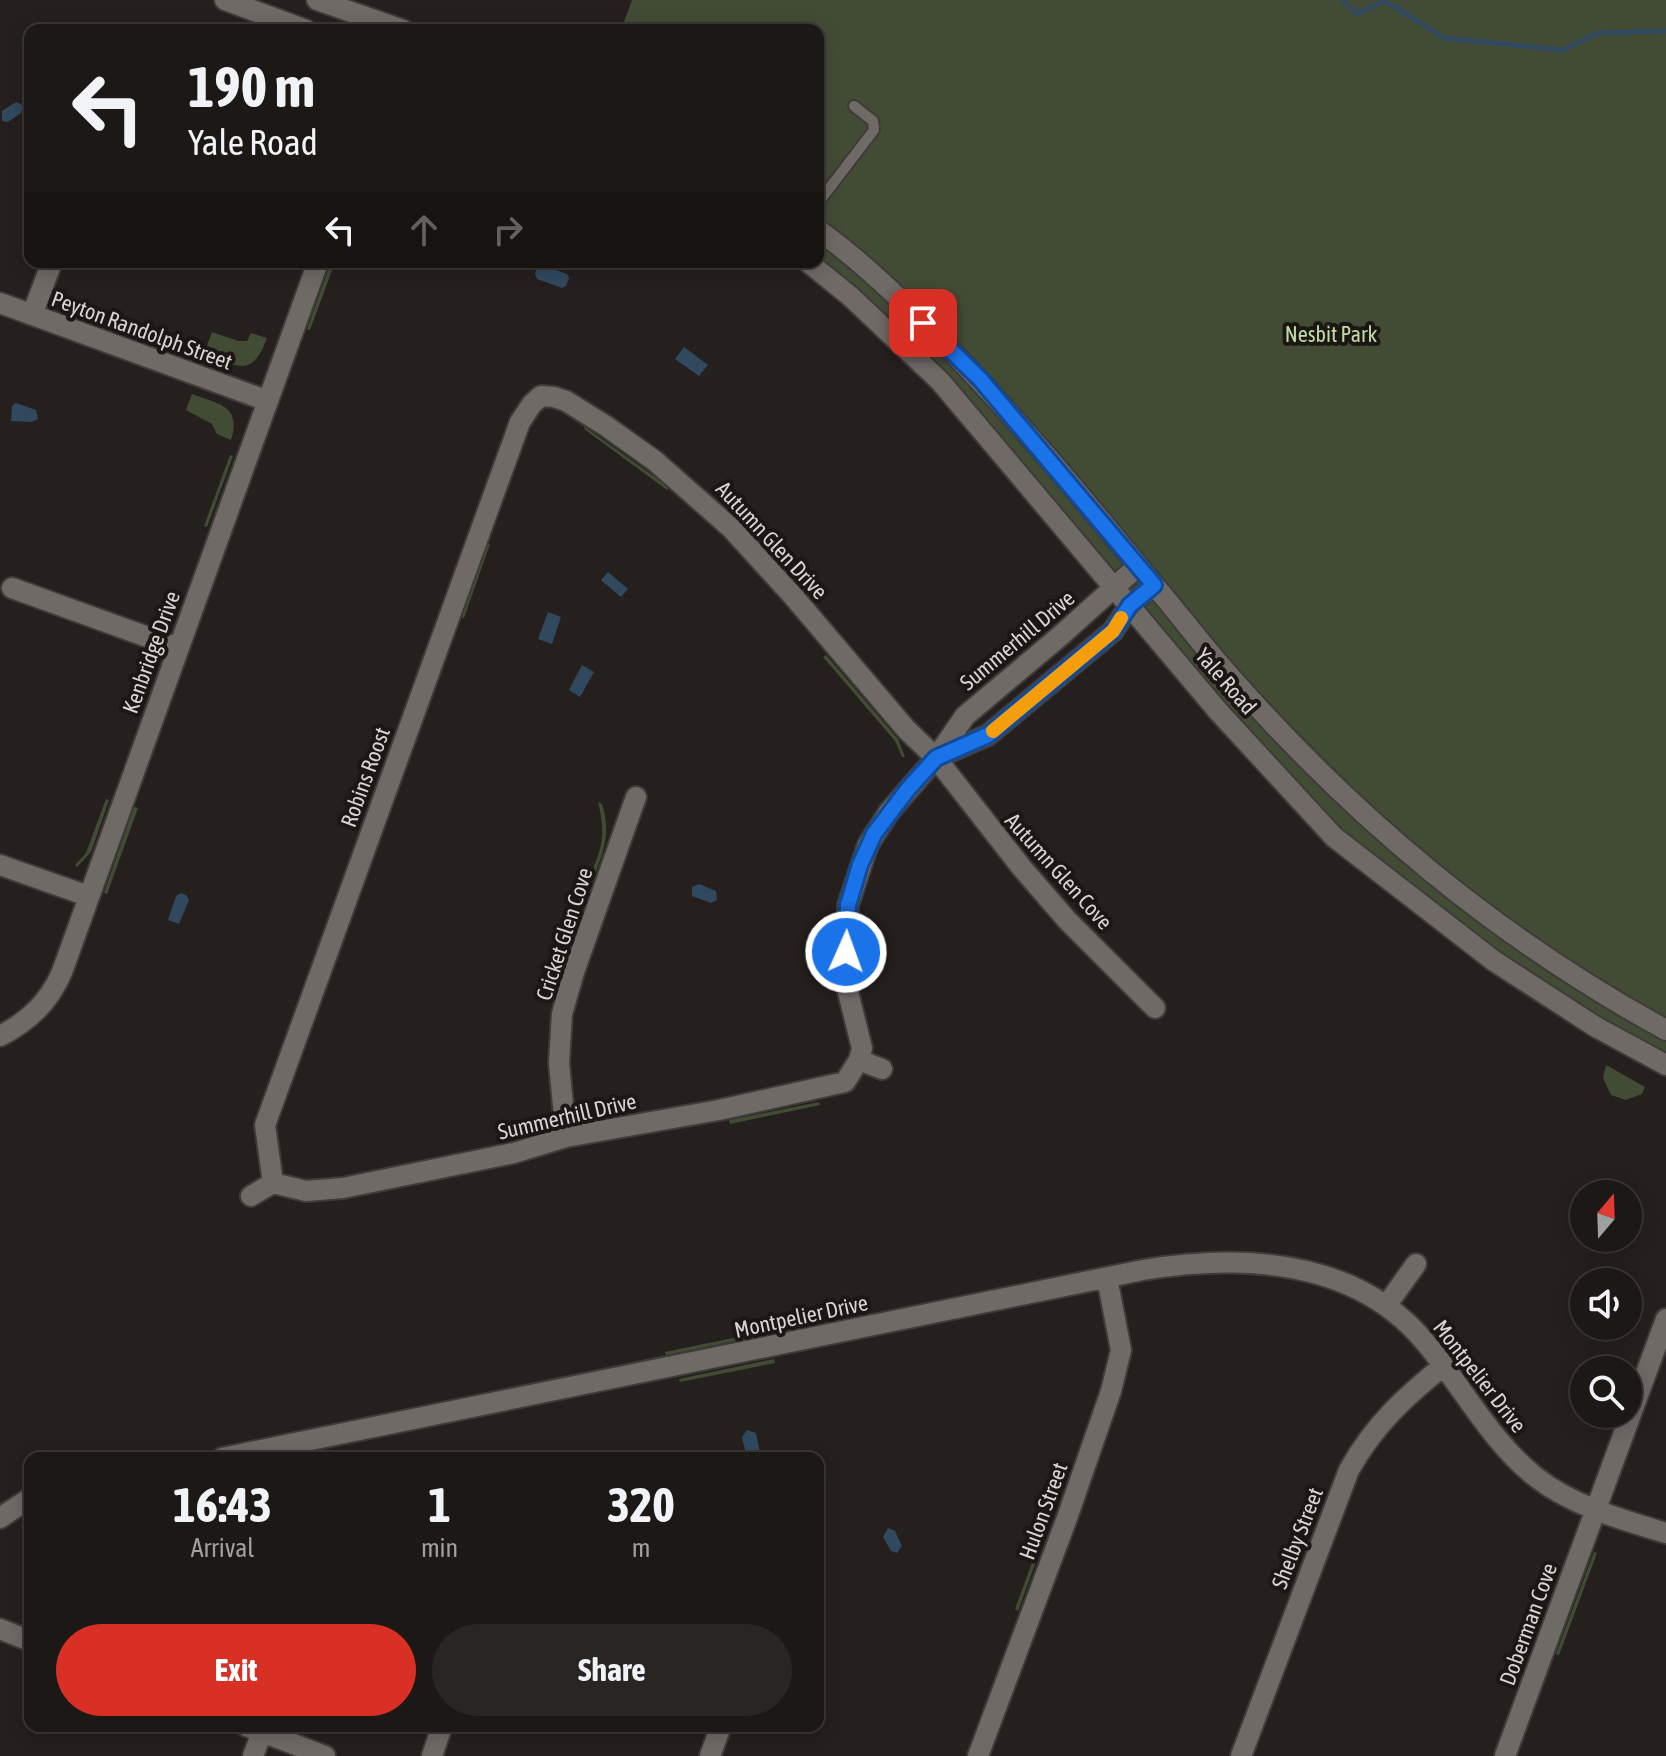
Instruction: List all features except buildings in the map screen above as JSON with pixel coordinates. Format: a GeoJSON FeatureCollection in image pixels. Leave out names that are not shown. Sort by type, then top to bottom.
{"type":"FeatureCollection","features":[{"type":"Feature","properties":{"kind":"street"},"geometry":{"type":"LineString","coordinates":[[225,0],[290,24]]}},
{"type":"Feature","properties":{"kind":"street"},"geometry":{"type":"LineString","coordinates":[[317,0],[386,24]]}},
{"type":"Feature","properties":{"kind":"street","name":"Yale Road"},"geometry":{"type":"LineString","coordinates":[[824,235],[886,285],[980,379],[1226,673],[1311,765],[1413,859],[1521,941],[1666,1030]]}},
{"type":"Feature","properties":{"kind":"street"},"geometry":{"type":"LineString","coordinates":[[32,315],[50,268]]}},
{"type":"Feature","properties":{"kind":"street","name":"Kenbridge Drive"},"geometry":{"type":"LineString","coordinates":[[0,1036],[25,1023],[58,982],[316,268]]}},
{"type":"Feature","properties":{"kind":"street","name":"Yale Road"},"geometry":{"type":"LineString","coordinates":[[815,268],[850,296],[940,381],[1218,711],[1334,837],[1494,961],[1596,1027],[1666,1065]]}},
{"type":"Feature","properties":{"kind":"street","name":"Peyton Randolph Street"},"geometry":{"type":"LineString","coordinates":[[0,303],[268,401]]}},
{"type":"Feature","properties":{"kind":"street","name":"Autumn Glen Drive"},"geometry":{"type":"LineString","coordinates":[[541,396],[566,401],[606,426],[706,503],[793,596],[906,729],[936,758]]}},
{"type":"Feature","properties":{"kind":"street","name":"Robins Roost"},"geometry":{"type":"LineString","coordinates":[[273,1183],[265,1125],[520,422],[541,396]]}},
{"type":"Feature","properties":{"kind":"street","name":"Summerhill Drive"},"geometry":{"type":"LineString","coordinates":[[273,1183],[306,1191],[343,1188],[514,1153],[566,1137],[845,1082],[859,1060],[862,1048],[846,968],[848,905],[860,865],[874,834],[936,758],[965,716],[1138,566]]}},
{"type":"Feature","properties":{"kind":"street","name":"Summerhill Drive"},"geometry":{"type":"LineString","coordinates":[[936,758],[988,735],[1113,631],[1130,605],[1154,585]]}},
{"type":"Feature","properties":{"kind":"street"},"geometry":{"type":"LineString","coordinates":[[12,588],[178,648]]}},
{"type":"Feature","properties":{"kind":"street","name":"Autumn Glen Cove"},"geometry":{"type":"LineString","coordinates":[[936,758],[1067,920],[1155,1008]]}},
{"type":"Feature","properties":{"kind":"street","name":"Cricket Glen Cove"},"geometry":{"type":"LineString","coordinates":[[566,1137],[559,1063],[562,1014],[636,797]]}},
{"type":"Feature","properties":{"kind":"street"},"geometry":{"type":"LineString","coordinates":[[0,865],[88,896]]}},
{"type":"Feature","properties":{"kind":"street"},"geometry":{"type":"LineString","coordinates":[[859,1060],[882,1069]]}},
{"type":"Feature","properties":{"kind":"street"},"geometry":{"type":"LineString","coordinates":[[251,1196],[273,1183]]}},
{"type":"Feature","properties":{"kind":"street","name":"Montpelier Drive"},"geometry":{"type":"LineString","coordinates":[[252,1452],[1195,1261],[1298,1267],[1344,1282],[1386,1306],[1414,1330],[1498,1441],[1518,1461],[1557,1492],[1666,1533]]}},
{"type":"Feature","properties":{"kind":"street"},"geometry":{"type":"LineString","coordinates":[[1386,1306],[1416,1264]]}},
{"type":"Feature","properties":{"kind":"street","name":"Hulon Street"},"geometry":{"type":"LineString","coordinates":[[978,1756],[1111,1391],[1121,1350],[1107,1278]]}},
{"type":"Feature","properties":{"kind":"street","name":"Doberman Cove"},"geometry":{"type":"LineString","coordinates":[[1505,1756],[1666,1319]]}},
{"type":"Feature","properties":{"kind":"street","name":"Shelby Street"},"geometry":{"type":"LineString","coordinates":[[1241,1756],[1349,1470],[1396,1405],[1443,1366]]}},
{"type":"Feature","properties":{"kind":"street"},"geometry":{"type":"LineString","coordinates":[[0,1518],[24,1502]]}},
{"type":"Feature","properties":{"kind":"street"},"geometry":{"type":"LineString","coordinates":[[0,1629],[24,1639]]}},
{"type":"Feature","properties":{"kind":"street"},"geometry":{"type":"LineString","coordinates":[[253,1756],[254,1732]]}},
{"type":"Feature","properties":{"kind":"street"},"geometry":{"type":"LineString","coordinates":[[262,1732],[325,1756]]}},
{"type":"Feature","properties":{"kind":"street"},"geometry":{"type":"LineString","coordinates":[[432,1756],[440,1732]]}},
{"type":"Feature","properties":{"kind":"street"},"geometry":{"type":"LineString","coordinates":[[710,1756],[719,1732]]}},
{"type":"Feature","properties":{"kind":"lane"},"geometry":{"type":"LineString","coordinates":[[824,195],[874,130],[873,121],[854,106]]}},
{"type":"Feature","properties":{"kind":"green space","name":"Nesbit Park"},"geometry":{"type":"Polygon","coordinates":[[[632,0],[1666,0],[1666,1072],[1342,846],[912,359],[824,268],[824,24],[623,24],[632,0]]]}},
{"type":"Feature","properties":{"kind":"green space"},"geometry":{"type":"Polygon","coordinates":[[[329,268],[333,268],[310,330],[307,329],[329,268]]]}},
{"type":"Feature","properties":{"kind":"green space"},"geometry":{"type":"Polygon","coordinates":[[[212,332],[238,341],[247,341],[251,333],[267,338],[255,359],[242,366],[204,354],[212,332]]]}},
{"type":"Feature","properties":{"kind":"green space"},"geometry":{"type":"Polygon","coordinates":[[[192,394],[219,404],[230,413],[234,428],[231,440],[217,434],[212,424],[186,410],[192,394]]]}},
{"type":"Feature","properties":{"kind":"green space"},"geometry":{"type":"Polygon","coordinates":[[[584,429],[669,487],[667,490],[584,429]]]}},
{"type":"Feature","properties":{"kind":"green space"},"geometry":{"type":"Polygon","coordinates":[[[230,455],[233,456],[207,527],[204,526],[230,455]]]}},
{"type":"Feature","properties":{"kind":"green space"},"geometry":{"type":"Polygon","coordinates":[[[487,543],[490,544],[464,618],[460,617],[487,543]]]}},
{"type":"Feature","properties":{"kind":"green space"},"geometry":{"type":"Polygon","coordinates":[[[826,655],[898,739],[905,757],[902,757],[895,741],[823,657],[826,655]]]}},
{"type":"Feature","properties":{"kind":"green space"},"geometry":{"type":"Polygon","coordinates":[[[106,799],[109,800],[91,852],[77,867],[75,865],[86,853],[106,799]]]}},
{"type":"Feature","properties":{"kind":"green space"},"geometry":{"type":"Polygon","coordinates":[[[598,802],[602,804],[605,816],[606,838],[589,891],[585,889],[602,837],[598,802]]]}},
{"type":"Feature","properties":{"kind":"green space"},"geometry":{"type":"Polygon","coordinates":[[[134,807],[138,808],[107,894],[104,893],[134,807]]]}},
{"type":"Feature","properties":{"kind":"green space"},"geometry":{"type":"Polygon","coordinates":[[[1606,1065],[1645,1087],[1642,1094],[1626,1100],[1611,1095],[1603,1078],[1606,1065]]]}},
{"type":"Feature","properties":{"kind":"green space"},"geometry":{"type":"Polygon","coordinates":[[[819,1102],[820,1105],[730,1124],[729,1120],[819,1102]]]}},
{"type":"Feature","properties":{"kind":"green space"},"geometry":{"type":"Polygon","coordinates":[[[743,1336],[744,1339],[666,1355],[665,1352],[743,1336]]]}},
{"type":"Feature","properties":{"kind":"green space"},"geometry":{"type":"Polygon","coordinates":[[[774,1359],[775,1363],[680,1382],[679,1379],[774,1359]]]}},
{"type":"Feature","properties":{"kind":"green space"},"geometry":{"type":"Polygon","coordinates":[[[1048,1519],[1051,1520],[1018,1611],[1015,1609],[1048,1519]]]}},
{"type":"Feature","properties":{"kind":"green space"},"geometry":{"type":"Polygon","coordinates":[[[1594,1552],[1597,1553],[1559,1655],[1556,1654],[1594,1552]]]}},
{"type":"Feature","properties":{"kind":"water"},"geometry":{"type":"Polygon","coordinates":[[[16,102],[23,105],[21,113],[8,122],[2,121],[2,111],[16,102]]]}},
{"type":"Feature","properties":{"kind":"water"},"geometry":{"type":"Polygon","coordinates":[[[537,268],[551,268],[567,274],[569,278],[562,288],[537,279],[537,268]]]}},
{"type":"Feature","properties":{"kind":"water"},"geometry":{"type":"Polygon","coordinates":[[[684,347],[708,365],[699,376],[675,359],[684,347]]]}},
{"type":"Feature","properties":{"kind":"water"},"geometry":{"type":"Polygon","coordinates":[[[16,403],[36,410],[38,419],[32,422],[11,421],[12,406],[16,403]]]}},
{"type":"Feature","properties":{"kind":"water"},"geometry":{"type":"Polygon","coordinates":[[[608,572],[628,589],[621,597],[601,580],[608,572]]]}},
{"type":"Feature","properties":{"kind":"water"},"geometry":{"type":"Polygon","coordinates":[[[548,612],[561,617],[552,644],[538,639],[548,612]]]}},
{"type":"Feature","properties":{"kind":"water"},"geometry":{"type":"Polygon","coordinates":[[[582,665],[594,672],[580,697],[569,690],[582,665]]]}},
{"type":"Feature","properties":{"kind":"water"},"geometry":{"type":"Polygon","coordinates":[[[699,884],[716,891],[717,900],[711,903],[692,896],[692,887],[699,884]]]}},
{"type":"Feature","properties":{"kind":"water"},"geometry":{"type":"Polygon","coordinates":[[[181,893],[189,900],[179,924],[168,920],[176,896],[181,893]]]}},
{"type":"Feature","properties":{"kind":"water"},"geometry":{"type":"Polygon","coordinates":[[[747,1430],[756,1433],[760,1452],[746,1452],[742,1437],[747,1430]]]}},
{"type":"Feature","properties":{"kind":"water"},"geometry":{"type":"Polygon","coordinates":[[[888,1528],[895,1531],[902,1546],[897,1553],[891,1551],[883,1537],[888,1528]]]}},
{"type":"Feature","properties":{"kind":"waterway"},"geometry":{"type":"LineString","coordinates":[[1342,0],[1357,14],[1385,1],[1444,38],[1563,50],[1598,33],[1666,31]]}},
{"type":"Feature","properties":{"kind":"slow traffic"},"geometry":{"type":"LineString","coordinates":[[993,731],[1113,631],[1121,618]]}},
{"type":"Feature","properties":{"kind":"route"},"geometry":{"type":"LineString","coordinates":[[846,952],[848,905],[860,865],[874,834],[908,789],[936,758],[988,735],[1113,631],[1130,605],[1154,585],[980,379],[923,323]]}}]}
